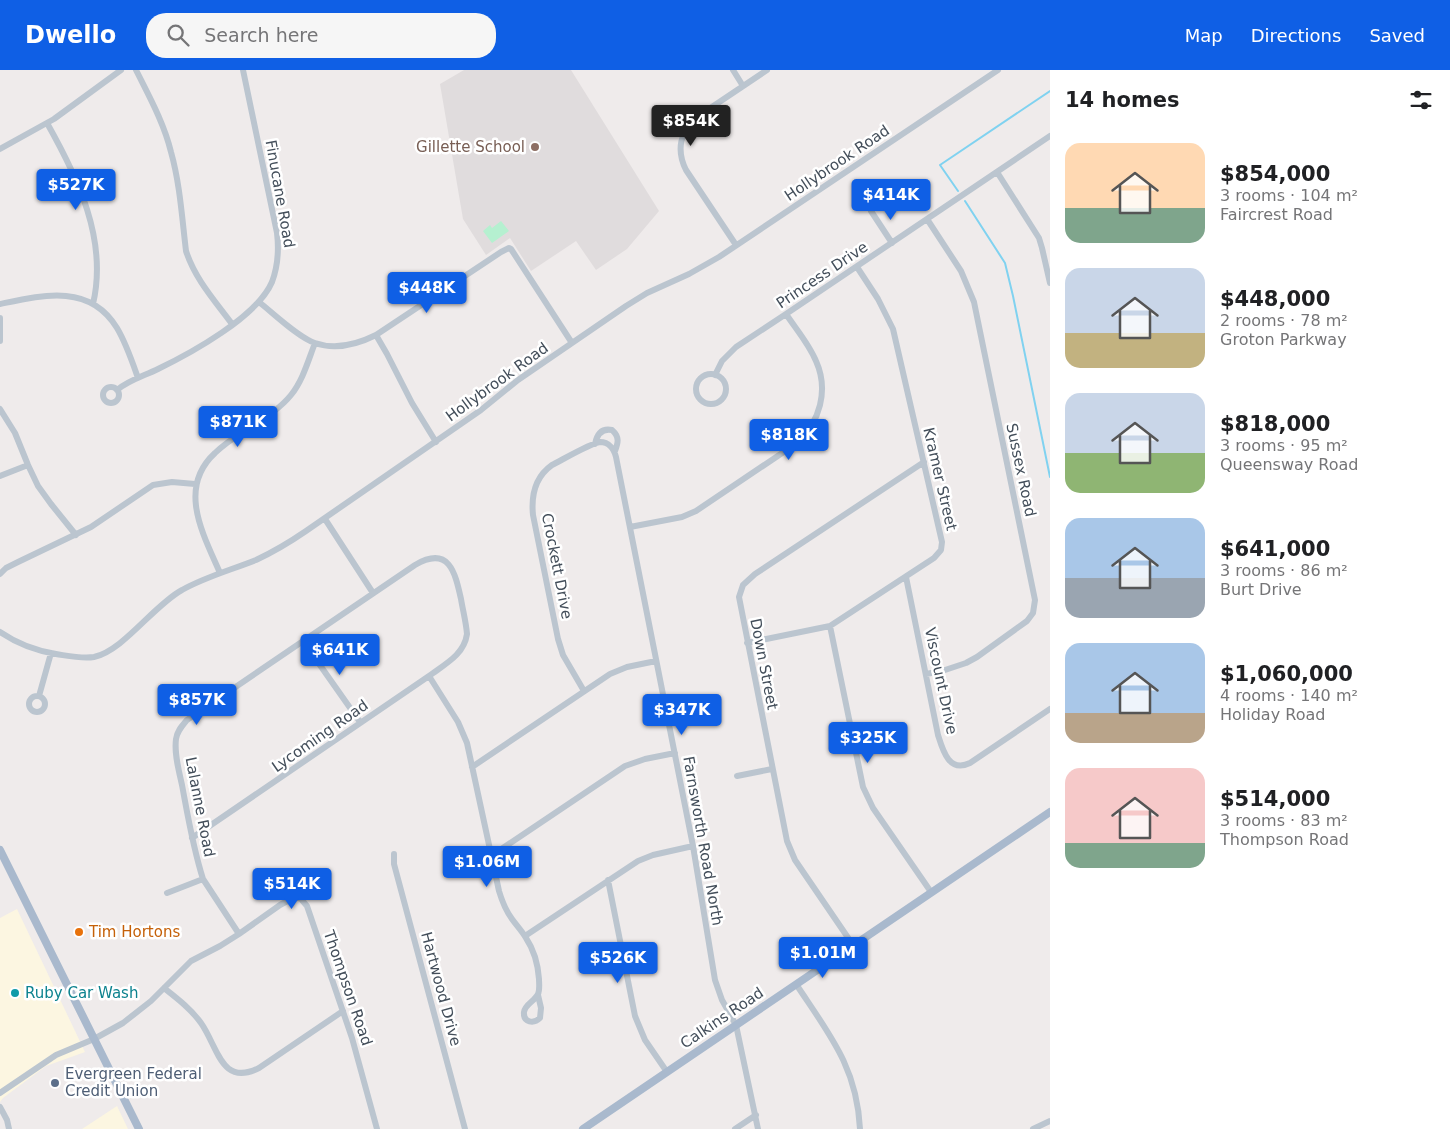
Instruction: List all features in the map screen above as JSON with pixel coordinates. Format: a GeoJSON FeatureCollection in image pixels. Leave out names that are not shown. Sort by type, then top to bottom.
{"type":"FeatureCollection","features":[{"type":"Feature","properties":{"kind":"main road","name":"Calkins Road"},"geometry":{"type":"LineString","coordinates":[[586,1128],[852,945],[1050,812]]}},
{"type":"Feature","properties":{"kind":"main road"},"geometry":{"type":"LineString","coordinates":[[0,850],[139,1129]]}},
{"type":"Feature","properties":{"kind":"street"},"geometry":{"type":"LineString","coordinates":[[0,149],[47,123],[121,70]]}},
{"type":"Feature","properties":{"kind":"street"},"geometry":{"type":"LineString","coordinates":[[136,70],[153,104],[171,150],[189,262],[200,281],[232,324]]}},
{"type":"Feature","properties":{"kind":"street","name":"Finucane Road"},"geometry":{"type":"LineString","coordinates":[[117,390],[178,359],[232,324],[259,302],[271,284],[278,258],[277,233],[243,70]]}},
{"type":"Feature","properties":{"kind":"street"},"geometry":{"type":"LineString","coordinates":[[733,70],[743,86]]}},
{"type":"Feature","properties":{"kind":"street"},"geometry":{"type":"LineString","coordinates":[[736,246],[686,170],[681,158],[680,148],[685,130],[692,122],[767,70]]}},
{"type":"Feature","properties":{"kind":"street","name":"Hollybrook Road"},"geometry":{"type":"LineString","coordinates":[[0,632],[13,640],[51,653],[87,658],[104,654],[123,641],[173,596],[188,586],[271,552],[324,519],[481,410],[518,380],[638,298],[703,266],[736,246],[998,70]]}},
{"type":"Feature","properties":{"kind":"street"},"geometry":{"type":"LineString","coordinates":[[47,123],[72,172],[89,217],[97,259],[94,304]]}},
{"type":"Feature","properties":{"kind":"street","name":"Princess Drive"},"geometry":{"type":"LineString","coordinates":[[715,375],[722,361],[736,347],[1050,136]]}},
{"type":"Feature","properties":{"kind":"street"},"geometry":{"type":"LineString","coordinates":[[997,172],[1039,238],[1050,284]]}},
{"type":"Feature","properties":{"kind":"street"},"geometry":{"type":"LineString","coordinates":[[871,211],[892,242]]}},
{"type":"Feature","properties":{"kind":"street","name":"Sussex Road"},"geometry":{"type":"LineString","coordinates":[[926,674],[956,668],[977,657],[1027,621],[1035,604],[976,310],[960,271],[928,219]]}},
{"type":"Feature","properties":{"kind":"street"},"geometry":{"type":"LineString","coordinates":[[259,302],[287,325],[315,343],[331,346],[344,345],[376,335],[509,248],[572,343]]}},
{"type":"Feature","properties":{"kind":"street","name":"Kramer Street"},"geometry":{"type":"LineString","coordinates":[[747,643],[830,626],[934,558],[942,546],[893,329],[878,298],[857,267]]}},
{"type":"Feature","properties":{"kind":"street"},"geometry":{"type":"LineString","coordinates":[[0,304],[57,294],[94,304],[107,315],[116,327],[138,378]]}},
{"type":"Feature","properties":{"kind":"street"},"geometry":{"type":"LineString","coordinates":[[630,527],[682,517],[696,511],[797,443],[809,431],[820,407],[822,393],[820,375],[814,356],[786,314]]}},
{"type":"Feature","properties":{"kind":"street"},"geometry":{"type":"LineString","coordinates":[[0,318],[0,341]]}},
{"type":"Feature","properties":{"kind":"street"},"geometry":{"type":"LineString","coordinates":[[376,335],[388,354],[412,403],[436,442]]}},
{"type":"Feature","properties":{"kind":"street"},"geometry":{"type":"LineString","coordinates":[[220,573],[206,542],[197,512],[195,484],[199,473],[214,453],[270,414],[291,396],[305,370],[315,343]]}},
{"type":"Feature","properties":{"kind":"street","name":"Princess Drive"},"geometry":{"type":"LineString","coordinates":[[706,375],[715,375],[723,381],[725,390],[722,399],[713,404],[700,399],[696,385],[706,375]]}},
{"type":"Feature","properties":{"kind":"street"},"geometry":{"type":"LineString","coordinates":[[0,409],[15,433],[28,466],[42,492],[76,534]]}},
{"type":"Feature","properties":{"kind":"street","name":"Crockett Drive"},"geometry":{"type":"LineString","coordinates":[[584,691],[560,647],[532,505],[538,480],[547,469],[596,444],[600,433],[605,430],[612,430],[616,433],[618,440],[615,451]]}},
{"type":"Feature","properties":{"kind":"street"},"geometry":{"type":"LineString","coordinates":[[596,444],[600,442],[606,443],[615,451]]}},
{"type":"Feature","properties":{"kind":"street","name":"Farnsworth Road North"},"geometry":{"type":"LineString","coordinates":[[615,451],[694,846],[715,980],[722,1000],[736,1026],[758,1129]]}},
{"type":"Feature","properties":{"kind":"street","name":"Down Street"},"geometry":{"type":"LineString","coordinates":[[852,945],[795,860],[788,846],[738,597],[746,582],[755,574],[924,462]]}},
{"type":"Feature","properties":{"kind":"street"},"geometry":{"type":"LineString","coordinates":[[0,476],[28,466]]}},
{"type":"Feature","properties":{"kind":"street"},"geometry":{"type":"LineString","coordinates":[[0,574],[6,568],[91,527],[153,485],[172,482],[195,484]]}},
{"type":"Feature","properties":{"kind":"street"},"geometry":{"type":"LineString","coordinates":[[324,519],[373,593]]}},
{"type":"Feature","properties":{"kind":"street","name":"Lycoming Road"},"geometry":{"type":"LineString","coordinates":[[192,838],[430,676],[457,656],[463,649],[466,642],[466,627],[456,578],[450,565],[445,561],[438,558],[423,560],[373,593]]}},
{"type":"Feature","properties":{"kind":"street","name":"Viscount Drive"},"geometry":{"type":"LineString","coordinates":[[906,577],[938,735],[942,748],[950,761],[958,766],[970,763],[1050,709]]}},
{"type":"Feature","properties":{"kind":"street","name":"Lalanne Road"},"geometry":{"type":"LineString","coordinates":[[239,934],[203,879],[192,838],[176,754],[178,732],[187,720],[373,593]]}},
{"type":"Feature","properties":{"kind":"street"},"geometry":{"type":"LineString","coordinates":[[830,626],[863,787],[874,808],[931,892]]}},
{"type":"Feature","properties":{"kind":"street"},"geometry":{"type":"LineString","coordinates":[[304,641],[360,722]]}},
{"type":"Feature","properties":{"kind":"street"},"geometry":{"type":"LineString","coordinates":[[39,696],[51,653]]}},
{"type":"Feature","properties":{"kind":"street"},"geometry":{"type":"LineString","coordinates":[[472,767],[610,674],[622,668],[656,661]]}},
{"type":"Feature","properties":{"kind":"street"},"geometry":{"type":"LineString","coordinates":[[430,676],[463,731],[502,901],[513,920],[526,936],[533,952],[538,969],[538,995]]}},
{"type":"Feature","properties":{"kind":"street"},"geometry":{"type":"LineString","coordinates":[[491,856],[625,766],[645,759],[675,753]]}},
{"type":"Feature","properties":{"kind":"street"},"geometry":{"type":"LineString","coordinates":[[737,776],[772,769]]}},
{"type":"Feature","properties":{"kind":"street"},"geometry":{"type":"LineString","coordinates":[[526,936],[633,864],[648,856],[694,846]]}},
{"type":"Feature","properties":{"kind":"street","name":"Hartwood Drive"},"geometry":{"type":"LineString","coordinates":[[394,854],[394,864],[465,1129]]}},
{"type":"Feature","properties":{"kind":"street"},"geometry":{"type":"LineString","coordinates":[[167,893],[203,879]]}},
{"type":"Feature","properties":{"kind":"street"},"geometry":{"type":"LineString","coordinates":[[608,880],[637,1022],[645,1040],[667,1072]]}},
{"type":"Feature","properties":{"kind":"street","name":"Thompson Road"},"geometry":{"type":"LineString","coordinates":[[0,1093],[56,1055],[94,1040],[124,1023],[164,988],[184,966],[239,934],[286,901],[295,898],[301,899],[307,906],[352,1038],[377,1129]]}},
{"type":"Feature","properties":{"kind":"street"},"geometry":{"type":"LineString","coordinates":[[796,984],[844,1059],[855,1090],[860,1129]]}},
{"type":"Feature","properties":{"kind":"street"},"geometry":{"type":"LineString","coordinates":[[164,988],[192,1012],[209,1036],[224,1065],[236,1073],[243,1074],[260,1068],[343,1011]]}},
{"type":"Feature","properties":{"kind":"street"},"geometry":{"type":"LineString","coordinates":[[0,1107],[7,1120],[9,1129]]}},
{"type":"Feature","properties":{"kind":"street"},"geometry":{"type":"LineString","coordinates":[[735,1129],[756,1115]]}},
{"type":"Feature","properties":{"kind":"street"},"geometry":{"type":"LineString","coordinates":[[1033,1129],[1050,1121]]}},
{"type":"Feature","properties":{"kind":"shaded area","name":"Gillette School"},"geometry":{"type":"Polygon","coordinates":[[[464,70],[571,70],[659,211],[627,249],[596,270],[576,241],[531,271],[510,238],[486,255],[463,219],[440,84],[464,70]]]}},
{"type":"Feature","properties":{"kind":"shaded area"},"geometry":{"type":"Polygon","coordinates":[[[17,909],[85,1052],[46,1066],[0,1102],[0,918],[17,909]]]}},
{"type":"Feature","properties":{"kind":"shaded area"},"geometry":{"type":"Polygon","coordinates":[[[117,1106],[128,1129],[82,1129],[117,1106]]]}},
{"type":"Feature","properties":{"kind":"green space"},"geometry":{"type":"Polygon","coordinates":[[[501,221],[509,231],[492,243],[483,231],[490,225],[492,228],[501,221]]]}},
{"type":"Feature","properties":{"kind":"waterway"},"geometry":{"type":"LineString","coordinates":[[958,191],[940,165],[1050,91]]}},
{"type":"Feature","properties":{"kind":"waterway"},"geometry":{"type":"LineString","coordinates":[[965,201],[1005,263],[1050,477]]}},
{"type":"Feature","properties":{"kind":"place","name":"Gillette School"},"geometry":{"type":"Point","coordinates":[535,147]}},
{"type":"Feature","properties":{"kind":"place","name":"Tim Hortons"},"geometry":{"type":"Point","coordinates":[79,932]}},
{"type":"Feature","properties":{"kind":"place","name":"Ruby Car Wash"},"geometry":{"type":"Point","coordinates":[15,993]}},
{"type":"Feature","properties":{"kind":"place","name":"Evergreen Federal Credit Union"},"geometry":{"type":"Point","coordinates":[55,1083]}}]}
